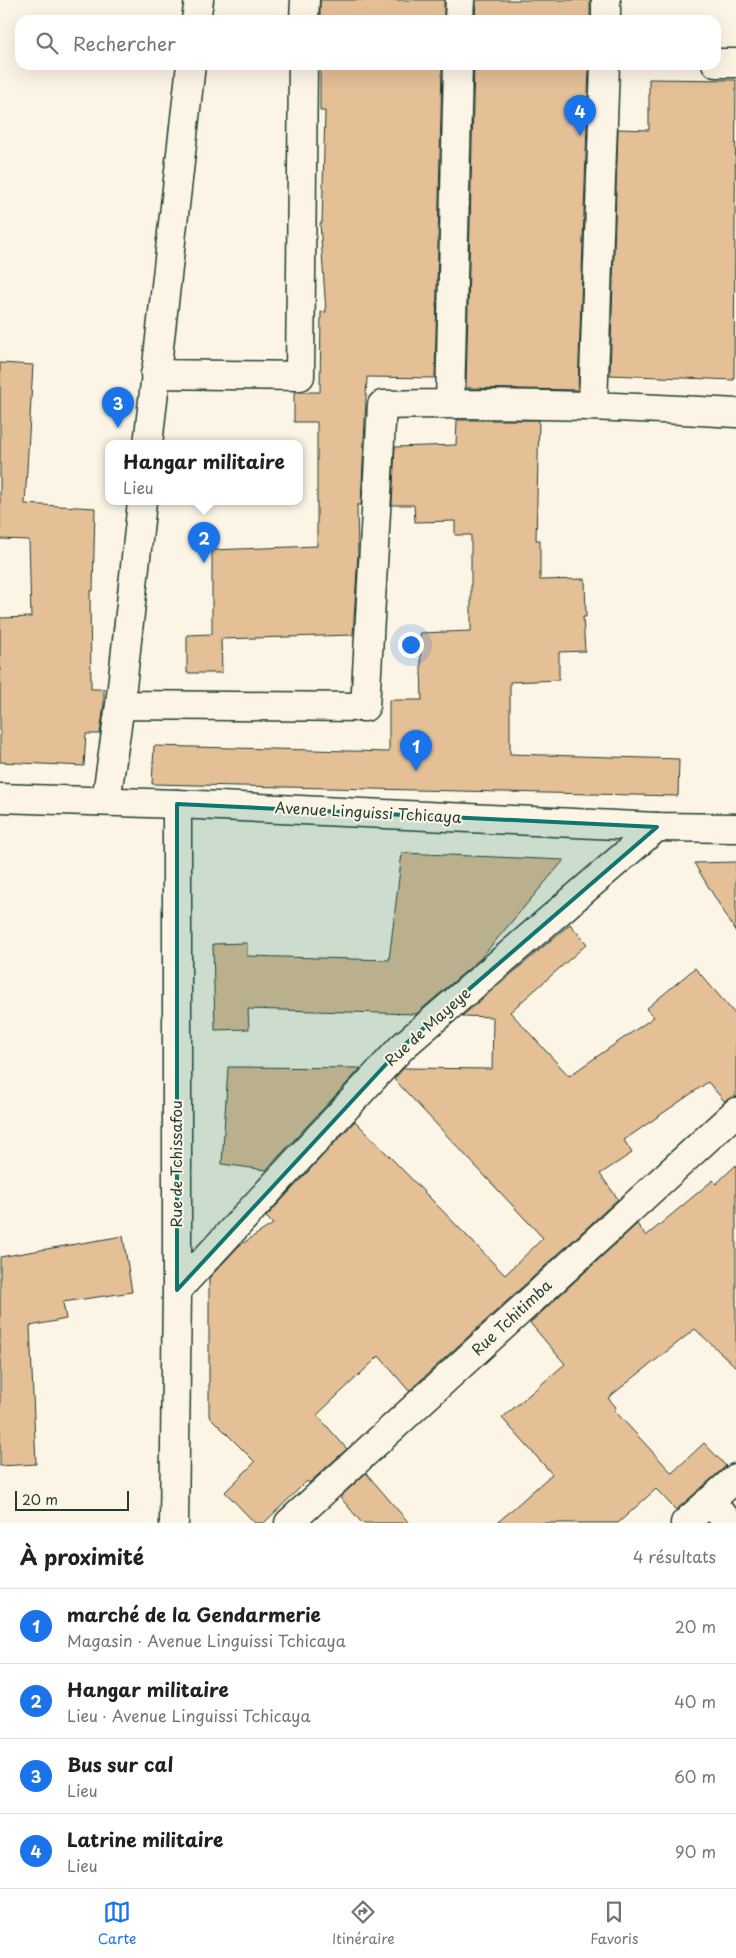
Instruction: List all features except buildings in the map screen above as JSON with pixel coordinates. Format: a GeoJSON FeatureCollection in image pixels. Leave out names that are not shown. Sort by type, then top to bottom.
{"type":"FeatureCollection","features":[{"type":"Feature","properties":{"kind":"street"},"geometry":{"type":"LineString","coordinates":[[196,15],[198,0]]}},
{"type":"Feature","properties":{"kind":"street"},"geometry":{"type":"LineString","coordinates":[[304,15],[305,0]]}},
{"type":"Feature","properties":{"kind":"street"},"geometry":{"type":"LineString","coordinates":[[459,15],[460,0]]}},
{"type":"Feature","properties":{"kind":"street"},"geometry":{"type":"LineString","coordinates":[[606,0],[606,15]]}},
{"type":"Feature","properties":{"kind":"street"},"geometry":{"type":"LineString","coordinates":[[721,63],[736,64]]}},
{"type":"Feature","properties":{"kind":"street"},"geometry":{"type":"LineString","coordinates":[[148,440],[190,70]]}},
{"type":"Feature","properties":{"kind":"street"},"geometry":{"type":"LineString","coordinates":[[155,374],[300,376],[303,70]]}},
{"type":"Feature","properties":{"kind":"street"},"geometry":{"type":"LineString","coordinates":[[450,403],[458,70]]}},
{"type":"Feature","properties":{"kind":"street"},"geometry":{"type":"LineString","coordinates":[[593,405],[605,70]]}},
{"type":"Feature","properties":{"kind":"street"},"geometry":{"type":"LineString","coordinates":[[120,706],[365,707],[382,405],[450,403],[593,405],[736,413]]}},
{"type":"Feature","properties":{"kind":"street"},"geometry":{"type":"LineString","coordinates":[[106,802],[120,706],[142,505]]}},
{"type":"Feature","properties":{"kind":"street","name":"Avenue Linguissi Tchicaya"},"geometry":{"type":"LineString","coordinates":[[0,798],[177,804],[657,827],[736,828]]}},
{"type":"Feature","properties":{"kind":"street","name":"Rue de Tchissafou"},"geometry":{"type":"LineString","coordinates":[[174,1523],[177,1290],[177,804]]}},
{"type":"Feature","properties":{"kind":"street","name":"Rue de Mayeye"},"geometry":{"type":"LineString","coordinates":[[177,1290],[402,1047],[657,827]]}},
{"type":"Feature","properties":{"kind":"street","name":"Rue Tchitimba"},"geometry":{"type":"LineString","coordinates":[[289,1523],[736,1112]]}},
{"type":"Feature","properties":{"kind":"street"},"geometry":{"type":"LineString","coordinates":[[686,1523],[736,1478]]}},
{"type":"Feature","properties":{"kind":"street"},"geometry":{"type":"LineString","coordinates":[[708,1502],[731,1523]]}},
{"type":"Feature","properties":{"kind":"highlighted area"},"geometry":{"type":"Polygon","coordinates":[[[177,804],[657,827],[402,1047],[177,1290],[177,804]]]}},
{"type":"Feature","properties":{"kind":"place","name":"Latrine militaire"},"geometry":{"type":"Point","coordinates":[580,136]}},
{"type":"Feature","properties":{"kind":"place","name":"Bus sur cal"},"geometry":{"type":"Point","coordinates":[118,428]}},
{"type":"Feature","properties":{"kind":"place","name":"Hangar militaire"},"geometry":{"type":"Point","coordinates":[204,563]}},
{"type":"Feature","properties":{"kind":"place","name":"marché de la Gendarmerie"},"geometry":{"type":"Point","coordinates":[416,771]}}]}
